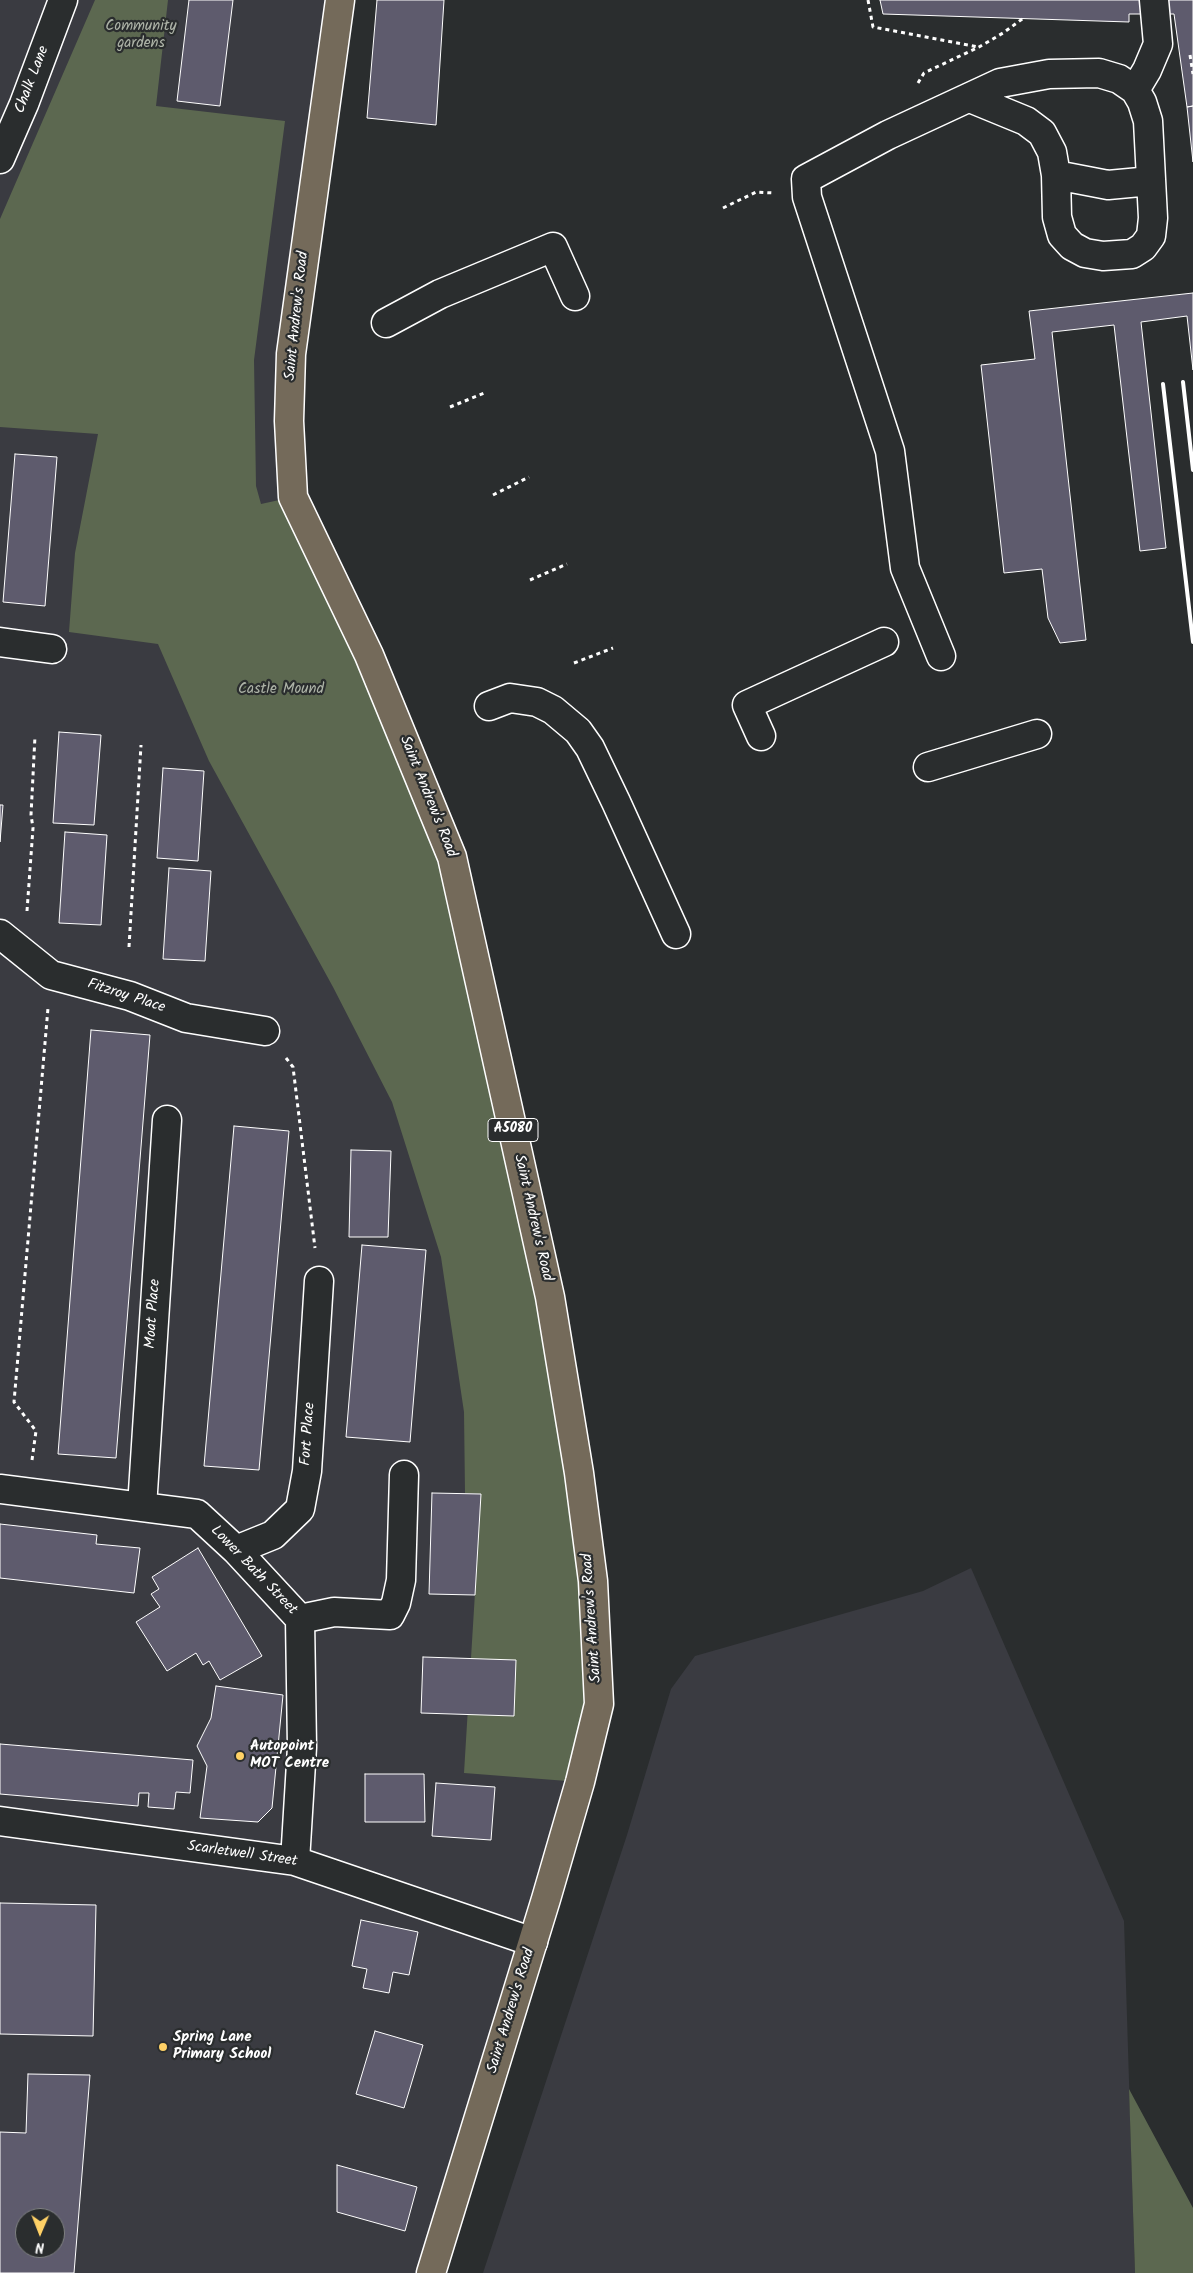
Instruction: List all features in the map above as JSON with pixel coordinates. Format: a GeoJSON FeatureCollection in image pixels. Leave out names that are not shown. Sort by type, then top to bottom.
{"type":"FeatureCollection","features":[{"type":"Feature","properties":{"kind":"main road","name":"Saint Andrew's Road"},"geometry":{"type":"LineString","coordinates":[[340,0],[291,354],[289,421],[293,498],[369,655],[452,857],[548,1287],[579,1473],[593,1580],[599,1704],[580,1782],[533,1942],[431,2273]]}},
{"type":"Feature","properties":{"kind":"street","name":"Chalk Lane"},"geometry":{"type":"LineString","coordinates":[[0,159],[24,104],[63,0]]}},
{"type":"Feature","properties":{"kind":"street"},"geometry":{"type":"LineString","coordinates":[[1135,90],[1147,70],[1158,44],[1154,0]]}},
{"type":"Feature","properties":{"kind":"street"},"geometry":{"type":"LineString","coordinates":[[941,656],[905,568],[890,451],[807,197],[806,179],[888,135],[1000,83],[1049,74],[1099,73],[1119,79],[1135,90],[1142,102],[1148,121],[1153,218],[1151,236],[1143,247],[1132,254],[1103,256],[1085,254],[1072,246],[1062,235],[1057,217],[1056,175],[1052,152],[1042,133],[1026,121],[970,98]]}},
{"type":"Feature","properties":{"kind":"street"},"geometry":{"type":"LineString","coordinates":[[1056,175],[1108,185],[1151,181]]}},
{"type":"Feature","properties":{"kind":"street"},"geometry":{"type":"LineString","coordinates":[[386,323],[440,294],[553,247],[576,296]]}},
{"type":"Feature","properties":{"kind":"street"},"geometry":{"type":"LineString","coordinates":[[0,642],[52,649]]}},
{"type":"Feature","properties":{"kind":"street"},"geometry":{"type":"LineString","coordinates":[[761,736],[747,705],[884,642]]}},
{"type":"Feature","properties":{"kind":"street"},"geometry":{"type":"LineString","coordinates":[[489,706],[510,698],[537,702],[553,710],[578,731],[590,748],[676,934]]}},
{"type":"Feature","properties":{"kind":"street"},"geometry":{"type":"LineString","coordinates":[[928,767],[1037,734]]}},
{"type":"Feature","properties":{"kind":"street","name":"Fitzroy Place"},"geometry":{"type":"LineString","coordinates":[[0,934],[51,975],[130,996],[186,1018],[265,1032]]}},
{"type":"Feature","properties":{"kind":"street","name":"Moat Place"},"geometry":{"type":"LineString","coordinates":[[142,1507],[166,1120]]}},
{"type":"Feature","properties":{"kind":"street","name":"Fort Place"},"geometry":{"type":"LineString","coordinates":[[236,1550],[273,1535],[300,1509],[307,1470],[318,1281]]}},
{"type":"Feature","properties":{"kind":"street"},"geometry":{"type":"LineString","coordinates":[[300,1619],[334,1612],[390,1615],[396,1604],[401,1580],[404,1475]]}},
{"type":"Feature","properties":{"kind":"street","name":"Lower Bath Street"},"geometry":{"type":"LineString","coordinates":[[0,1489],[197,1514],[236,1550],[300,1619],[302,1747],[295,1861]]}},
{"type":"Feature","properties":{"kind":"street","name":"Scarletwell Street"},"geometry":{"type":"LineString","coordinates":[[0,1821],[295,1861],[533,1942]]}},
{"type":"Feature","properties":{"kind":"path"},"geometry":{"type":"LineString","coordinates":[[868,0],[873,26],[979,47]]}},
{"type":"Feature","properties":{"kind":"path"},"geometry":{"type":"LineString","coordinates":[[723,208],[756,192],[778,193]]}},
{"type":"Feature","properties":{"kind":"path"},"geometry":{"type":"LineString","coordinates":[[450,406],[487,392]]}},
{"type":"Feature","properties":{"kind":"path"},"geometry":{"type":"LineString","coordinates":[[493,495],[529,477]]}},
{"type":"Feature","properties":{"kind":"path"},"geometry":{"type":"LineString","coordinates":[[530,580],[567,564]]}},
{"type":"Feature","properties":{"kind":"path"},"geometry":{"type":"LineString","coordinates":[[574,663],[613,648]]}},
{"type":"Feature","properties":{"kind":"path"},"geometry":{"type":"LineString","coordinates":[[26,915],[33,828],[31,816],[35,736]]}},
{"type":"Feature","properties":{"kind":"path"},"geometry":{"type":"LineString","coordinates":[[129,947],[141,745]]}},
{"type":"Feature","properties":{"kind":"path"},"geometry":{"type":"LineString","coordinates":[[29,1493],[36,1430],[14,1402],[51,975]]}},
{"type":"Feature","properties":{"kind":"path"},"geometry":{"type":"LineString","coordinates":[[265,1032],[293,1066],[318,1281]]}},
{"type":"Feature","properties":{"kind":"shaded area"},"geometry":{"type":"Polygon","coordinates":[[[0,0],[340,0],[300,285],[293,497],[593,1728],[431,2273],[0,2273],[0,0]]]}},
{"type":"Feature","properties":{"kind":"shaded area"},"geometry":{"type":"Polygon","coordinates":[[[971,1568],[1124,1921],[1135,2273],[483,2273],[627,1835],[671,1689],[695,1656],[923,1591],[971,1568]]]}},
{"type":"Feature","properties":{"kind":"green space","name":"Castle Mound"},"geometry":{"type":"Polygon","coordinates":[[[95,0],[168,0],[156,106],[285,121],[254,360],[256,486],[261,504],[293,497],[452,857],[537,1240],[599,1704],[580,1782],[464,1773],[481,1494],[465,1493],[464,1412],[441,1257],[392,1102],[333,987],[209,761],[158,644],[69,632],[75,553],[98,434],[0,427],[0,219],[95,0]]]}},
{"type":"Feature","properties":{"kind":"green space"},"geometry":{"type":"Polygon","coordinates":[[[1129,2089],[1193,2208],[1193,2273],[1135,2273],[1129,2089]]]}},
{"type":"Feature","properties":{"kind":"building"},"geometry":{"type":"Polygon","coordinates":[[[189,0],[233,0],[220,106],[177,101],[189,0]]]}},
{"type":"Feature","properties":{"kind":"building"},"geometry":{"type":"Polygon","coordinates":[[[377,0],[444,0],[436,125],[367,118],[377,0]]]}},
{"type":"Feature","properties":{"kind":"building"},"geometry":{"type":"Polygon","coordinates":[[[880,0],[1193,0],[1193,106],[1187,107],[1174,14],[1129,14],[1129,22],[883,14],[880,0]]]}},
{"type":"Feature","properties":{"kind":"building"},"geometry":{"type":"Polygon","coordinates":[[[1193,106],[1193,162],[1187,107],[1193,106]]]}},
{"type":"Feature","properties":{"kind":"building"},"geometry":{"type":"Polygon","coordinates":[[[1193,293],[1193,370],[1187,316],[1141,322],[1166,548],[1140,551],[1114,325],[1052,332],[1086,640],[1060,643],[1048,618],[1042,569],[1004,573],[981,365],[1035,359],[1029,311],[1193,293]]]}},
{"type":"Feature","properties":{"kind":"building"},"geometry":{"type":"Polygon","coordinates":[[[15,454],[57,457],[45,606],[3,602],[15,454]]]}},
{"type":"Feature","properties":{"kind":"building"},"geometry":{"type":"Polygon","coordinates":[[[59,732],[101,735],[94,825],[53,823],[59,732]]]}},
{"type":"Feature","properties":{"kind":"building"},"geometry":{"type":"Polygon","coordinates":[[[163,768],[204,771],[198,861],[157,858],[163,768]]]}},
{"type":"Feature","properties":{"kind":"building"},"geometry":{"type":"Polygon","coordinates":[[[0,805],[3,805],[0,842],[0,805]]]}},
{"type":"Feature","properties":{"kind":"building"},"geometry":{"type":"Polygon","coordinates":[[[65,832],[107,835],[101,925],[59,923],[65,832]]]}},
{"type":"Feature","properties":{"kind":"building"},"geometry":{"type":"Polygon","coordinates":[[[169,868],[211,871],[205,961],[163,959],[169,868]]]}},
{"type":"Feature","properties":{"kind":"building"},"geometry":{"type":"Polygon","coordinates":[[[91,1030],[150,1035],[116,1458],[58,1454],[91,1030]]]}},
{"type":"Feature","properties":{"kind":"building"},"geometry":{"type":"Polygon","coordinates":[[[234,1126],[289,1131],[259,1470],[204,1466],[234,1126]]]}},
{"type":"Feature","properties":{"kind":"building"},"geometry":{"type":"Polygon","coordinates":[[[351,1150],[391,1151],[388,1237],[349,1237],[351,1150]]]}},
{"type":"Feature","properties":{"kind":"building"},"geometry":{"type":"Polygon","coordinates":[[[362,1245],[426,1250],[410,1442],[346,1437],[362,1245]]]}},
{"type":"Feature","properties":{"kind":"building"},"geometry":{"type":"Polygon","coordinates":[[[432,1493],[481,1494],[475,1595],[429,1594],[432,1493]]]}},
{"type":"Feature","properties":{"kind":"building"},"geometry":{"type":"Polygon","coordinates":[[[0,1524],[97,1535],[96,1544],[140,1548],[134,1593],[0,1578],[0,1524]]]}},
{"type":"Feature","properties":{"kind":"building"},"geometry":{"type":"Polygon","coordinates":[[[198,1548],[262,1656],[220,1680],[209,1661],[203,1665],[196,1653],[167,1671],[136,1622],[160,1607],[151,1594],[159,1589],[152,1577],[198,1548]]]}},
{"type":"Feature","properties":{"kind":"building"},"geometry":{"type":"Polygon","coordinates":[[[423,1657],[516,1660],[514,1716],[421,1713],[423,1657]]]}},
{"type":"Feature","properties":{"kind":"building","name":"Autopoint MOT Centre"},"geometry":{"type":"Polygon","coordinates":[[[216,1686],[283,1695],[272,1808],[258,1822],[200,1818],[207,1766],[197,1746],[211,1718],[216,1686]]]}},
{"type":"Feature","properties":{"kind":"building"},"geometry":{"type":"Polygon","coordinates":[[[0,1744],[193,1760],[190,1793],[176,1792],[174,1809],[148,1807],[149,1793],[139,1793],[138,1806],[0,1794],[0,1744]]]}},
{"type":"Feature","properties":{"kind":"building"},"geometry":{"type":"Polygon","coordinates":[[[365,1774],[424,1774],[425,1822],[365,1822],[365,1774]]]}},
{"type":"Feature","properties":{"kind":"building"},"geometry":{"type":"Polygon","coordinates":[[[436,1783],[495,1787],[491,1840],[432,1836],[436,1783]]]}},
{"type":"Feature","properties":{"kind":"building"},"geometry":{"type":"Polygon","coordinates":[[[0,1903],[96,1905],[93,2036],[0,2034],[0,1903]]]}},
{"type":"Feature","properties":{"kind":"building"},"geometry":{"type":"Polygon","coordinates":[[[361,1920],[418,1932],[409,1975],[393,1972],[389,1993],[363,1988],[367,1969],[352,1966],[361,1920]]]}},
{"type":"Feature","properties":{"kind":"building"},"geometry":{"type":"Polygon","coordinates":[[[375,2031],[423,2045],[404,2108],[356,2094],[375,2031]]]}},
{"type":"Feature","properties":{"kind":"building"},"geometry":{"type":"Polygon","coordinates":[[[28,2074],[90,2075],[74,2273],[0,2273],[0,2132],[26,2133],[28,2074]]]}},
{"type":"Feature","properties":{"kind":"building"},"geometry":{"type":"Polygon","coordinates":[[[337,2165],[417,2187],[405,2231],[337,2212],[337,2165]]]}},
{"type":"Feature","properties":{"kind":"railway"},"geometry":{"type":"LineString","coordinates":[[1183,382],[1193,470]]}},
{"type":"Feature","properties":{"kind":"railway"},"geometry":{"type":"LineString","coordinates":[[1163,384],[1193,642]]}},
{"type":"Feature","properties":{"kind":"place","name":"Autopoint MOT Centre"},"geometry":{"type":"Point","coordinates":[240,1756]}},
{"type":"Feature","properties":{"kind":"place","name":"Spring Lane Primary School"},"geometry":{"type":"Point","coordinates":[163,2047]}},
{"type":"Feature","properties":{"kind":"park label","name":"Community gardens"},"geometry":{"type":"Point","coordinates":[141,36]}}]}
